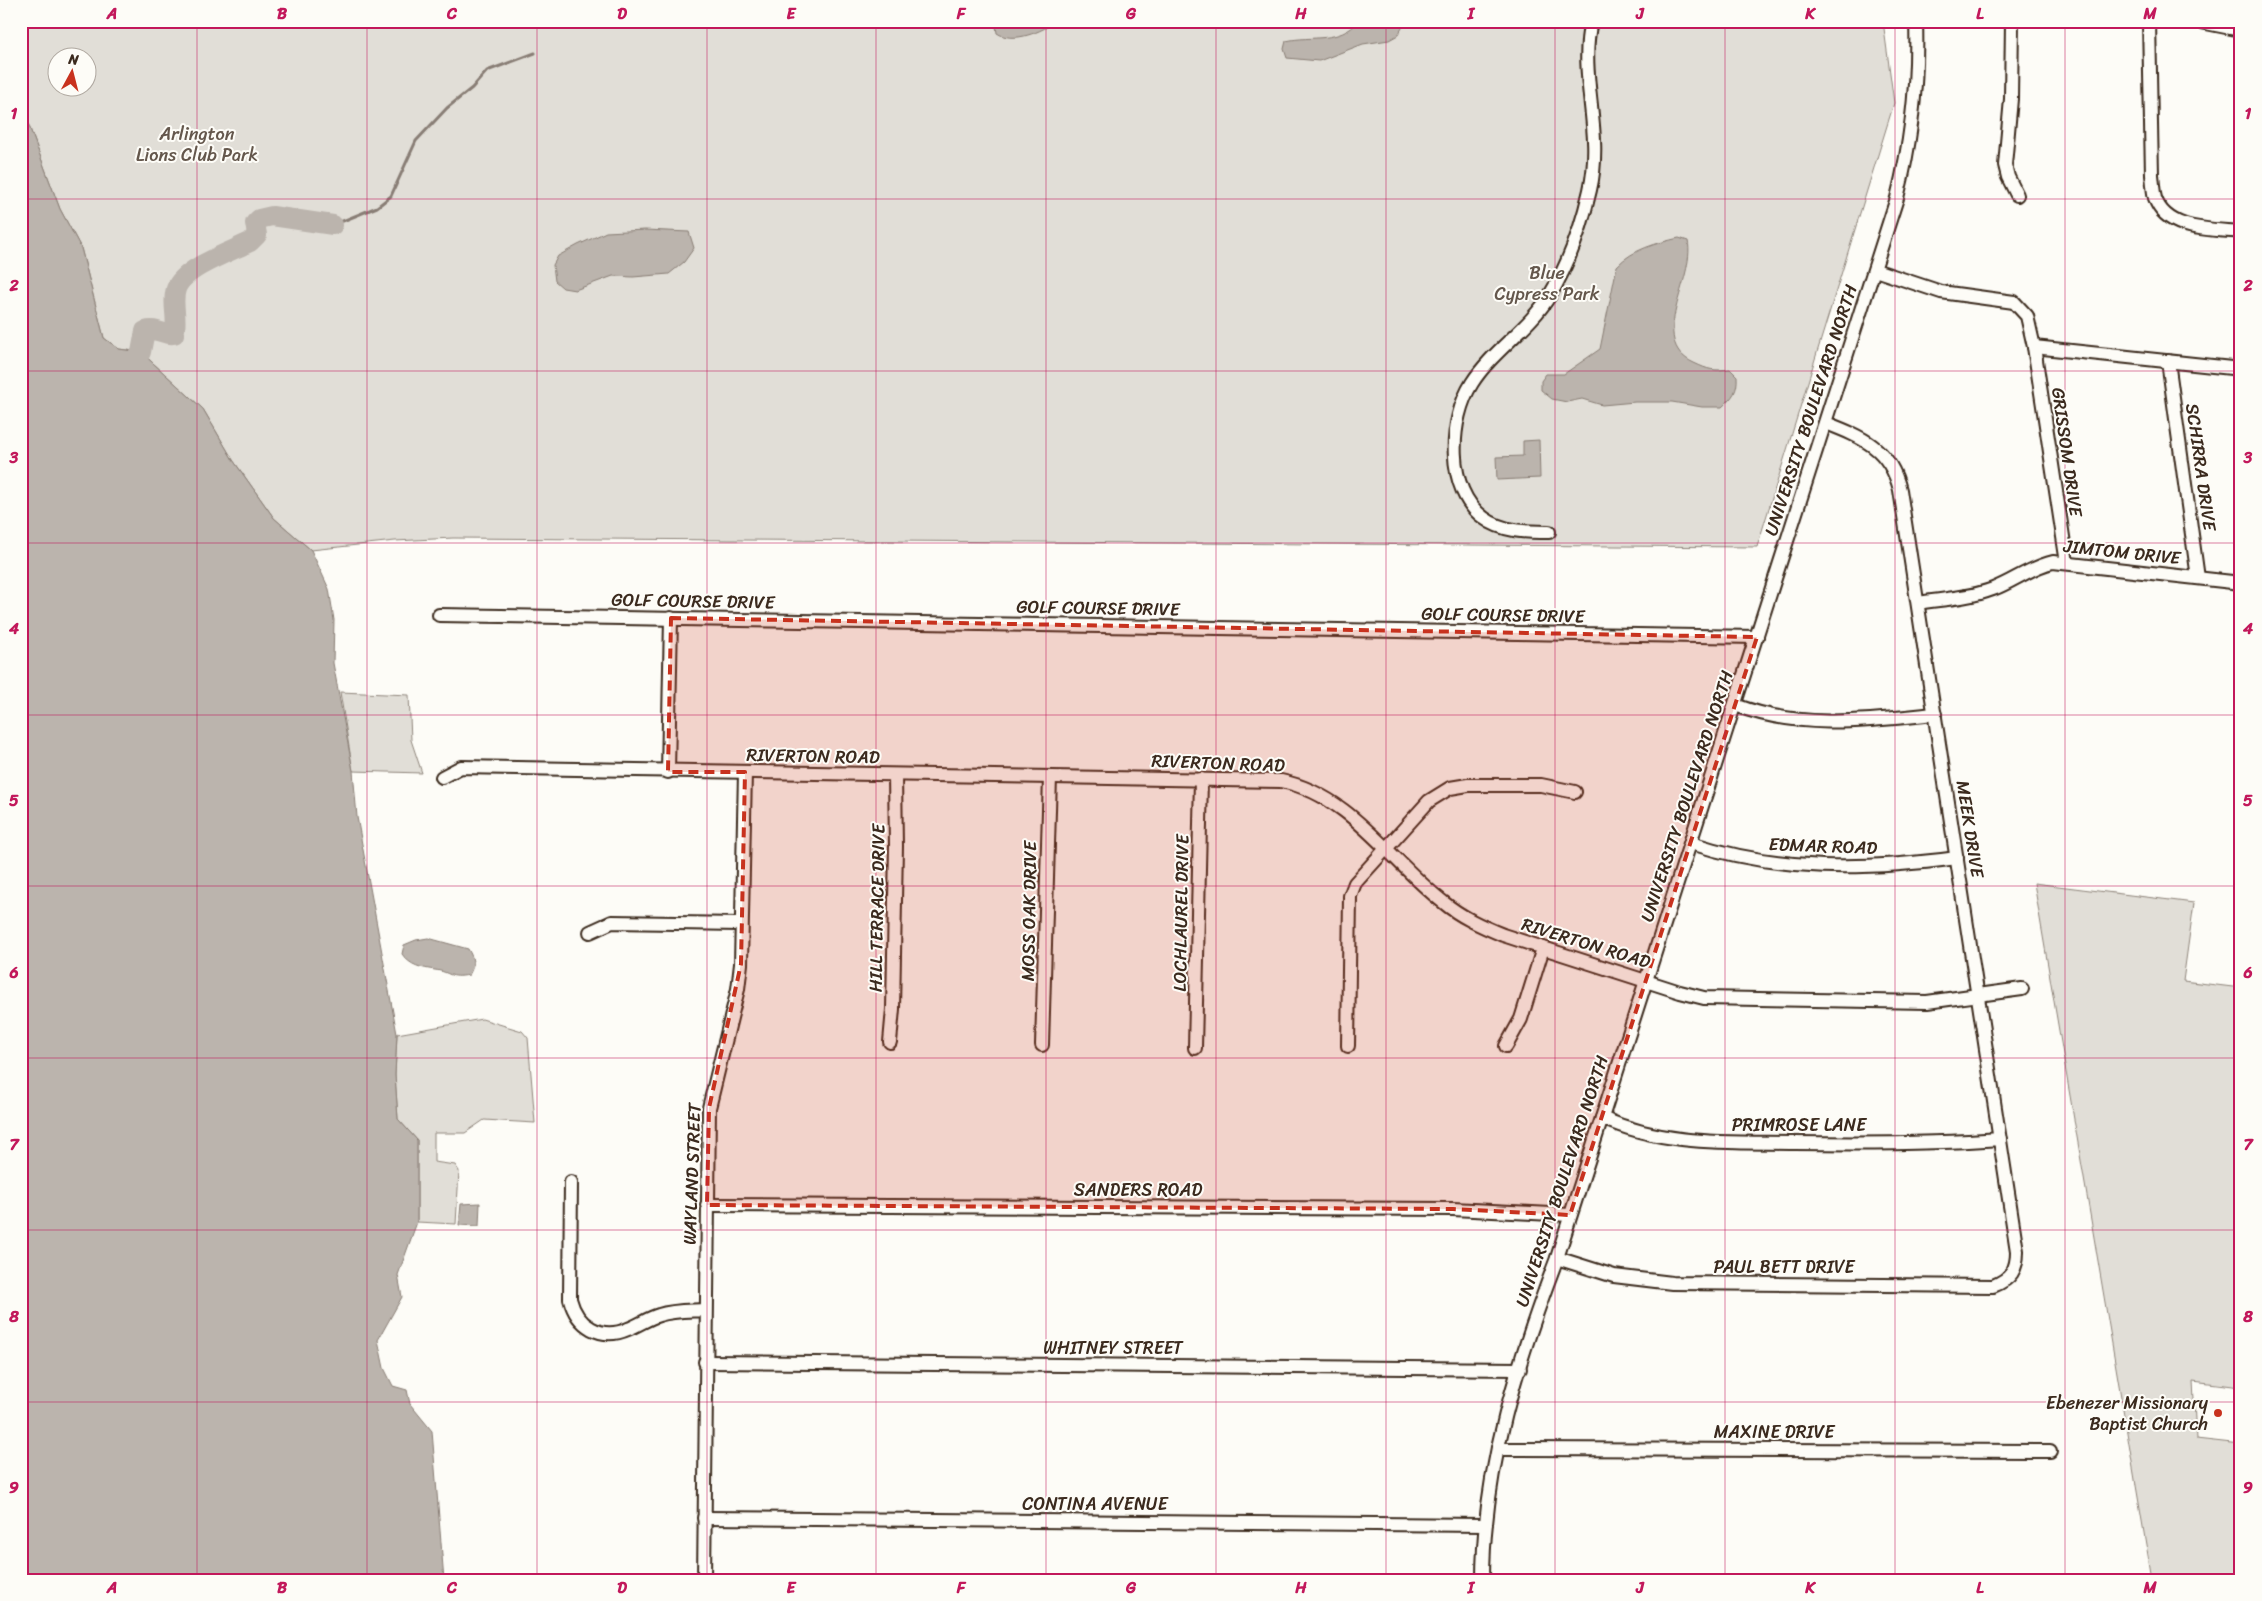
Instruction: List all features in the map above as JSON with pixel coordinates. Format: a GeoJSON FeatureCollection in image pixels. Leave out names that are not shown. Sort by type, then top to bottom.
{"type":"FeatureCollection","features":[{"type":"Feature","properties":{"kind":"street"},"geometry":{"type":"LineString","coordinates":[[1549,532],[1511,530],[1483,518],[1461,488],[1454,450],[1455,425],[1460,406],[1472,383],[1549,297],[1557,282],[1582,217],[1590,190],[1596,143],[1588,68],[1588,41],[1591,21]]}},
{"type":"Feature","properties":{"kind":"street","name":"UNIVERSITY BOULEVARD NORTH"},"geometry":{"type":"LineString","coordinates":[[1483,1580],[1485,1525],[1489,1488],[1501,1431],[1826,424],[1903,175],[1913,121],[1916,83],[1916,21]]}},
{"type":"Feature","properties":{"kind":"street"},"geometry":{"type":"LineString","coordinates":[[2012,21],[2011,99],[2005,165],[2008,177],[2017,194]]}},
{"type":"Feature","properties":{"kind":"street"},"geometry":{"type":"LineString","coordinates":[[2148,21],[2152,175],[2155,197],[2163,210],[2183,224],[2241,232]]}},
{"type":"Feature","properties":{"kind":"street"},"geometry":{"type":"LineString","coordinates":[[2196,21],[2223,24],[2241,30]]}},
{"type":"Feature","properties":{"kind":"street","name":"GRISSOM DRIVE"},"geometry":{"type":"LineString","coordinates":[[1875,270],[1941,292],[2014,302],[2027,316],[2034,347],[2066,563]]}},
{"type":"Feature","properties":{"kind":"street"},"geometry":{"type":"LineString","coordinates":[[2034,347],[2241,369]]}},
{"type":"Feature","properties":{"kind":"street","name":"SCHIRRA DRIVE"},"geometry":{"type":"LineString","coordinates":[[2168,361],[2198,578]]}},
{"type":"Feature","properties":{"kind":"street","name":"MEEK DRIVE"},"geometry":{"type":"LineString","coordinates":[[1826,424],[1868,442],[1887,460],[1894,471],[1900,490],[2018,1251],[2017,1266],[2011,1276]]}},
{"type":"Feature","properties":{"kind":"street","name":"JIMTOM DRIVE"},"geometry":{"type":"LineString","coordinates":[[1918,603],[1972,596],[1995,588],[2042,564],[2053,562],[2241,583]]}},
{"type":"Feature","properties":{"kind":"street","name":"GOLF COURSE DRIVE"},"geometry":{"type":"LineString","coordinates":[[439,616],[671,618],[1757,636]]}},
{"type":"Feature","properties":{"kind":"street"},"geometry":{"type":"LineString","coordinates":[[668,772],[671,618]]}},
{"type":"Feature","properties":{"kind":"street"},"geometry":{"type":"LineString","coordinates":[[1735,705],[1759,713],[1809,722],[1837,722],[1935,714]]}},
{"type":"Feature","properties":{"kind":"street","name":"RIVERTON ROAD"},"geometry":{"type":"LineString","coordinates":[[442,778],[461,767],[1201,780],[1269,779],[1306,788],[1332,801],[1352,816],[1421,884],[1459,914],[1477,925],[1502,935],[1704,998],[1903,1002],[1944,1000],[2022,988]]}},
{"type":"Feature","properties":{"kind":"street","name":"WAYLAND STREET"},"geometry":{"type":"LineString","coordinates":[[704,1580],[705,1310],[709,1108],[738,989],[741,964],[745,772]]}},
{"type":"Feature","properties":{"kind":"street","name":"HILL TERRACE DRIVE"},"geometry":{"type":"LineString","coordinates":[[890,1042],[893,1009],[896,775]]}},
{"type":"Feature","properties":{"kind":"street","name":"MOSS OAK DRIVE"},"geometry":{"type":"LineString","coordinates":[[1042,1045],[1050,777]]}},
{"type":"Feature","properties":{"kind":"street","name":"LOCHLAUREL DRIVE"},"geometry":{"type":"LineString","coordinates":[[1195,1048],[1201,780]]}},
{"type":"Feature","properties":{"kind":"street"},"geometry":{"type":"LineString","coordinates":[[1348,1046],[1350,896],[1355,883],[1385,849],[1429,801],[1450,788],[1468,784],[1541,785],[1575,792]]}},
{"type":"Feature","properties":{"kind":"street","name":"EDMAR ROAD"},"geometry":{"type":"LineString","coordinates":[[1691,843],[1736,856],[1793,865],[1870,866],[1957,858]]}},
{"type":"Feature","properties":{"kind":"street"},"geometry":{"type":"LineString","coordinates":[[590,932],[612,922],[742,924]]}},
{"type":"Feature","properties":{"kind":"street"},"geometry":{"type":"LineString","coordinates":[[1506,1046],[1521,1019],[1543,948]]}},
{"type":"Feature","properties":{"kind":"street","name":"PRIMROSE LANE"},"geometry":{"type":"LineString","coordinates":[[1602,1118],[1646,1133],[1699,1142],[1838,1144],[2000,1139]]}},
{"type":"Feature","properties":{"kind":"street"},"geometry":{"type":"LineString","coordinates":[[571,1182],[570,1298],[576,1315],[585,1325],[604,1333],[618,1333],[665,1313],[705,1310]]}},
{"type":"Feature","properties":{"kind":"street","name":"SANDERS ROAD"},"geometry":{"type":"LineString","coordinates":[[707,1205],[1453,1209],[1570,1215]]}},
{"type":"Feature","properties":{"kind":"street","name":"PAUL BETT DRIVE"},"geometry":{"type":"LineString","coordinates":[[1557,1258],[1614,1276],[1672,1284],[1994,1286],[2011,1276]]}},
{"type":"Feature","properties":{"kind":"street","name":"WHITNEY STREET"},"geometry":{"type":"LineString","coordinates":[[706,1362],[1520,1369]]}},
{"type":"Feature","properties":{"kind":"street","name":"MAXINE DRIVE"},"geometry":{"type":"LineString","coordinates":[[1498,1449],[2050,1451]]}},
{"type":"Feature","properties":{"kind":"street","name":"CONTINA AVENUE"},"geometry":{"type":"LineString","coordinates":[[704,1518],[1485,1525]]}},
{"type":"Feature","properties":{"kind":"highlighted area"},"geometry":{"type":"Polygon","coordinates":[[[671,618],[1757,637],[1570,1215],[1453,1209],[707,1205],[709,1108],[741,964],[745,772],[668,772],[671,618]]]}},
{"type":"Feature","properties":{"kind":"green space","name":"Blue Cypress Park"},"geometry":{"type":"Polygon","coordinates":[[[21,21],[1883,21],[1894,103],[1757,547],[453,538],[395,541],[311,550],[274,518],[233,460],[203,409],[141,352],[119,349],[104,338],[81,248],[60,209],[26,118],[21,114],[21,21]]]}},
{"type":"Feature","properties":{"kind":"green space"},"geometry":{"type":"Polygon","coordinates":[[[340,692],[409,695],[411,740],[422,773],[353,771],[340,692]]]}},
{"type":"Feature","properties":{"kind":"green space"},"geometry":{"type":"Polygon","coordinates":[[[2034,883],[2194,903],[2183,981],[2241,988],[2241,1387],[2193,1381],[2196,1439],[2241,1444],[2241,1580],[2152,1580],[2034,883]]]}},
{"type":"Feature","properties":{"kind":"green space"},"geometry":{"type":"Polygon","coordinates":[[[482,1019],[522,1031],[528,1038],[535,1123],[484,1120],[465,1133],[434,1133],[434,1162],[455,1165],[459,1171],[456,1224],[417,1222],[417,1140],[398,1119],[395,1075],[397,1034],[482,1019]]]}},
{"type":"Feature","properties":{"kind":"shaded area"},"geometry":{"type":"Polygon","coordinates":[[[999,21],[1056,21],[1035,33],[1011,37],[997,33],[996,26],[999,21]]]}},
{"type":"Feature","properties":{"kind":"shaded area"},"geometry":{"type":"Polygon","coordinates":[[[1359,21],[1406,21],[1398,35],[1389,40],[1363,44],[1319,61],[1287,58],[1284,49],[1286,41],[1334,36],[1343,33],[1359,21]]]}},
{"type":"Feature","properties":{"kind":"shaded area"},"geometry":{"type":"Polygon","coordinates":[[[21,114],[26,118],[60,209],[81,248],[104,338],[119,349],[141,352],[203,409],[233,460],[274,518],[311,550],[329,589],[334,620],[333,663],[353,771],[357,817],[397,1034],[395,1075],[398,1119],[417,1140],[417,1222],[398,1275],[402,1297],[378,1340],[384,1368],[393,1386],[407,1390],[410,1404],[432,1431],[444,1580],[21,1580],[21,114]]]}},
{"type":"Feature","properties":{"kind":"shaded area"},"geometry":{"type":"Polygon","coordinates":[[[645,230],[689,232],[694,248],[684,262],[669,274],[633,277],[613,276],[575,290],[563,288],[555,281],[553,265],[558,256],[606,232],[645,230]]]}},
{"type":"Feature","properties":{"kind":"shaded area"},"geometry":{"type":"Polygon","coordinates":[[[1679,238],[1688,241],[1689,256],[1676,308],[1673,325],[1674,340],[1680,353],[1694,363],[1711,369],[1730,369],[1737,376],[1736,390],[1729,400],[1722,407],[1702,407],[1672,402],[1635,402],[1602,405],[1582,399],[1567,402],[1552,399],[1541,390],[1541,381],[1546,374],[1564,374],[1600,349],[1617,266],[1638,251],[1679,238]]]}},
{"type":"Feature","properties":{"kind":"shaded area"},"geometry":{"type":"Polygon","coordinates":[[[1539,440],[1540,478],[1497,480],[1496,457],[1523,456],[1523,441],[1539,440]]]}},
{"type":"Feature","properties":{"kind":"shaded area"},"geometry":{"type":"Polygon","coordinates":[[[428,938],[468,949],[473,962],[469,975],[454,976],[421,967],[413,964],[402,954],[404,945],[428,938]]]}},
{"type":"Feature","properties":{"kind":"shaded area"},"geometry":{"type":"Polygon","coordinates":[[[480,1203],[479,1226],[459,1225],[461,1204],[480,1203]]]}},
{"type":"Feature","properties":{"kind":"waterway"},"geometry":{"type":"LineString","coordinates":[[333,225],[377,207],[391,196],[416,141],[447,108],[472,88],[487,71],[535,53]]}},
{"type":"Feature","properties":{"kind":"waterway"},"geometry":{"type":"LineString","coordinates":[[121,365],[136,362],[141,352],[145,331],[153,330],[174,334],[176,323],[174,300],[180,281],[198,267],[250,242],[257,235],[255,223],[259,219],[272,216],[333,225]]}},
{"type":"Feature","properties":{"kind":"place","name":"Ebenezer Missionary Baptist Church"},"geometry":{"type":"Point","coordinates":[2218,1413]}},
{"type":"Feature","properties":{"kind":"park label","name":"Arlington Lions Club Park"},"geometry":{"type":"Point","coordinates":[197,144]}}]}
